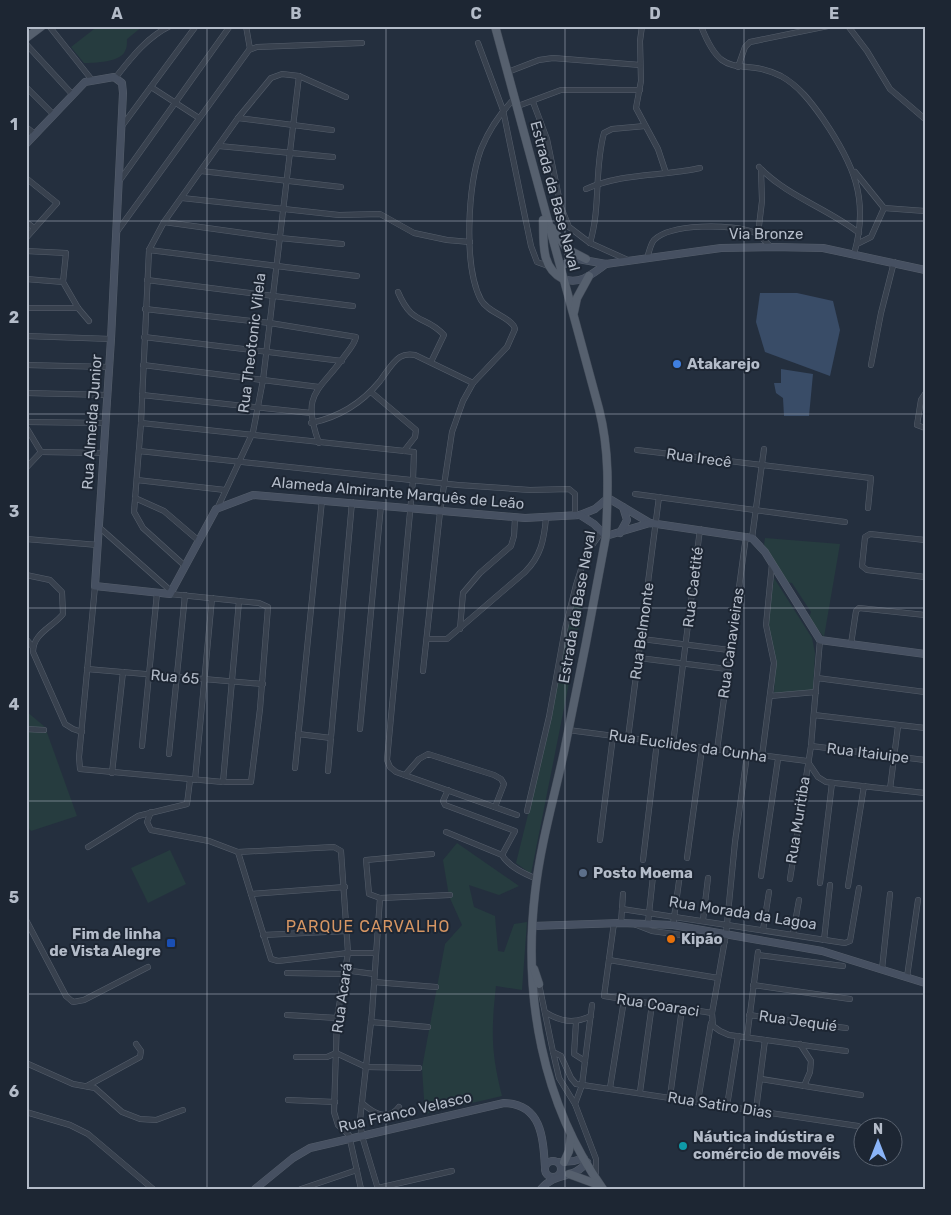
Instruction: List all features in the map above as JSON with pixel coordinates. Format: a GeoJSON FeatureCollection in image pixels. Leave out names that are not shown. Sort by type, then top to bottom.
{"type":"FeatureCollection","features":[{"type":"Feature","properties":{"kind":"main road"},"geometry":{"type":"LineString","coordinates":[[29,33],[42,26]]}},
{"type":"Feature","properties":{"kind":"main road","name":"Estrada da Base Naval"},"geometry":{"type":"LineString","coordinates":[[495,26],[605,435],[609,480],[604,534],[568,730],[537,879],[532,926],[531,960],[535,1012],[553,1092],[571,1135],[602,1187]]}},
{"type":"Feature","properties":{"kind":"main road"},"geometry":{"type":"LineString","coordinates":[[26,144],[72,94],[92,80],[116,77]]}},
{"type":"Feature","properties":{"kind":"main road","name":"Rua Almeida Junior"},"geometry":{"type":"LineString","coordinates":[[95,586],[108,395],[122,127],[123,87],[116,77]]}},
{"type":"Feature","properties":{"kind":"main road"},"geometry":{"type":"LineString","coordinates":[[543,205],[562,244],[572,253],[586,259]]}},
{"type":"Feature","properties":{"kind":"main road"},"geometry":{"type":"LineString","coordinates":[[543,205],[544,252],[548,266],[563,279]]}},
{"type":"Feature","properties":{"kind":"main road","name":"Via Bronze"},"geometry":{"type":"LineString","coordinates":[[560,266],[574,259],[586,259],[606,264],[721,248],[771,247],[823,248],[925,270]]}},
{"type":"Feature","properties":{"kind":"main road","name":"Via Bronze"},"geometry":{"type":"LineString","coordinates":[[563,279],[576,282],[589,276],[606,264]]}},
{"type":"Feature","properties":{"kind":"main road"},"geometry":{"type":"LineString","coordinates":[[573,314],[577,298],[589,276]]}},
{"type":"Feature","properties":{"kind":"main road","name":"Alameda Almirante Marquês de Leão"},"geometry":{"type":"LineString","coordinates":[[216,509],[258,494],[440,512],[515,518],[546,518],[577,516],[596,509],[608,498]]}},
{"type":"Feature","properties":{"kind":"main road"},"geometry":{"type":"LineString","coordinates":[[608,498],[653,524]]}},
{"type":"Feature","properties":{"kind":"main road"},"geometry":{"type":"LineString","coordinates":[[619,504],[626,511],[627,520],[619,534]]}},
{"type":"Feature","properties":{"kind":"main road","name":"Rua Theotonic Vilela"},"geometry":{"type":"LineString","coordinates":[[170,592],[216,509]]}},
{"type":"Feature","properties":{"kind":"main road"},"geometry":{"type":"LineString","coordinates":[[577,516],[604,534],[619,534],[653,524],[749,537],[761,546],[820,640],[925,654]]}},
{"type":"Feature","properties":{"kind":"main road"},"geometry":{"type":"LineString","coordinates":[[95,586],[170,592]]}},
{"type":"Feature","properties":{"kind":"main road","name":"Rua Morada da Lagoa"},"geometry":{"type":"LineString","coordinates":[[532,926],[617,923],[648,923],[673,926],[725,937],[822,951],[925,983]]}},
{"type":"Feature","properties":{"kind":"main road"},"geometry":{"type":"LineString","coordinates":[[531,960],[539,984]]}},
{"type":"Feature","properties":{"kind":"main road","name":"Rua Franco Velasco"},"geometry":{"type":"LineString","coordinates":[[255,1189],[298,1154],[310,1148],[504,1103],[526,1108],[536,1120],[544,1151],[545,1168],[542,1188]]}},
{"type":"Feature","properties":{"kind":"main road"},"geometry":{"type":"LineString","coordinates":[[558,1162],[569,1152],[571,1135]]}},
{"type":"Feature","properties":{"kind":"main road"},"geometry":{"type":"LineString","coordinates":[[542,1188],[557,1176],[561,1168],[558,1162],[544,1151]]}},
{"type":"Feature","properties":{"kind":"main road"},"geometry":{"type":"LineString","coordinates":[[585,1160],[580,1171],[569,1174],[548,1176],[545,1168],[548,1163],[585,1160]]}},
{"type":"Feature","properties":{"kind":"main road"},"geometry":{"type":"LineString","coordinates":[[569,1174],[602,1187]]}},
{"type":"Feature","properties":{"kind":"street"},"geometry":{"type":"LineString","coordinates":[[49,26],[92,80]]}},
{"type":"Feature","properties":{"kind":"street"},"geometry":{"type":"LineString","coordinates":[[116,77],[142,47],[160,31],[170,26]]}},
{"type":"Feature","properties":{"kind":"street"},"geometry":{"type":"LineString","coordinates":[[122,127],[196,26]]}},
{"type":"Feature","properties":{"kind":"street"},"geometry":{"type":"LineString","coordinates":[[118,182],[230,26]]}},
{"type":"Feature","properties":{"kind":"street"},"geometry":{"type":"LineString","coordinates":[[246,26],[250,49]]}},
{"type":"Feature","properties":{"kind":"street"},"geometry":{"type":"LineString","coordinates":[[642,26],[640,90],[636,108],[658,148],[666,172]]}},
{"type":"Feature","properties":{"kind":"street"},"geometry":{"type":"LineString","coordinates":[[700,26],[712,52],[725,62],[738,67],[770,72],[797,88],[811,102],[845,150],[852,168],[859,197],[859,233],[854,254]]}},
{"type":"Feature","properties":{"kind":"street"},"geometry":{"type":"LineString","coordinates":[[738,67],[745,47],[750,42],[814,27],[828,26]]}},
{"type":"Feature","properties":{"kind":"street"},"geometry":{"type":"LineString","coordinates":[[848,26],[867,51],[890,89],[925,119]]}},
{"type":"Feature","properties":{"kind":"street"},"geometry":{"type":"LineString","coordinates":[[116,233],[250,49],[257,47],[362,43]]}},
{"type":"Feature","properties":{"kind":"street"},"geometry":{"type":"LineString","coordinates":[[478,43],[503,110],[531,246],[537,262],[548,266]]}},
{"type":"Feature","properties":{"kind":"street"},"geometry":{"type":"LineString","coordinates":[[26,44],[72,94]]}},
{"type":"Feature","properties":{"kind":"street"},"geometry":{"type":"LineString","coordinates":[[508,72],[539,60],[553,58],[640,65]]}},
{"type":"Feature","properties":{"kind":"street"},"geometry":{"type":"LineString","coordinates":[[185,566],[138,522],[134,512],[141,422],[149,250],[164,222],[238,118],[271,78],[282,74],[299,76],[346,97]]}},
{"type":"Feature","properties":{"kind":"street","name":"Rua Theotonic Vilela"},"geometry":{"type":"LineString","coordinates":[[216,509],[251,436],[259,407],[282,209],[295,124],[299,76]]}},
{"type":"Feature","properties":{"kind":"street"},"geometry":{"type":"LineString","coordinates":[[151,87],[199,118]]}},
{"type":"Feature","properties":{"kind":"street"},"geometry":{"type":"LineString","coordinates":[[26,88],[53,114]]}},
{"type":"Feature","properties":{"kind":"street"},"geometry":{"type":"LineString","coordinates":[[518,106],[534,102],[560,90],[640,90]]}},
{"type":"Feature","properties":{"kind":"street"},"geometry":{"type":"LineString","coordinates":[[423,671],[440,512],[452,432],[457,416],[473,383],[507,348],[515,329],[513,323],[491,310],[481,299],[470,270],[470,242],[474,175],[478,160],[488,135],[503,110],[515,98]]}},
{"type":"Feature","properties":{"kind":"street"},"geometry":{"type":"LineString","coordinates":[[534,102],[547,139],[564,216],[573,230],[590,243],[630,261]]}},
{"type":"Feature","properties":{"kind":"street"},"geometry":{"type":"LineString","coordinates":[[238,118],[332,130]]}},
{"type":"Feature","properties":{"kind":"street"},"geometry":{"type":"LineString","coordinates":[[590,243],[598,200],[598,165],[606,131],[645,126]]}},
{"type":"Feature","properties":{"kind":"street"},"geometry":{"type":"LineString","coordinates":[[26,127],[34,134]]}},
{"type":"Feature","properties":{"kind":"street"},"geometry":{"type":"LineString","coordinates":[[219,146],[332,157]]}},
{"type":"Feature","properties":{"kind":"street"},"geometry":{"type":"LineString","coordinates":[[586,190],[599,184],[644,174],[700,168]]}},
{"type":"Feature","properties":{"kind":"street"},"geometry":{"type":"LineString","coordinates":[[758,234],[762,201],[760,168],[784,189],[832,215],[859,233]]}},
{"type":"Feature","properties":{"kind":"street"},"geometry":{"type":"LineString","coordinates":[[852,168],[884,208],[925,211]]}},
{"type":"Feature","properties":{"kind":"street"},"geometry":{"type":"LineString","coordinates":[[201,171],[341,187]]}},
{"type":"Feature","properties":{"kind":"street"},"geometry":{"type":"LineString","coordinates":[[26,178],[58,203],[26,238]]}},
{"type":"Feature","properties":{"kind":"street"},"geometry":{"type":"LineString","coordinates":[[182,198],[339,215],[380,214],[414,232],[447,240],[470,242]]}},
{"type":"Feature","properties":{"kind":"street"},"geometry":{"type":"LineString","coordinates":[[857,244],[871,237],[884,208]]}},
{"type":"Feature","properties":{"kind":"street"},"geometry":{"type":"LineString","coordinates":[[26,222],[34,228]]}},
{"type":"Feature","properties":{"kind":"street"},"geometry":{"type":"LineString","coordinates":[[164,222],[280,238],[342,244]]}},
{"type":"Feature","properties":{"kind":"street"},"geometry":{"type":"LineString","coordinates":[[647,258],[655,240],[682,229],[714,227],[747,230],[758,234],[771,247]]}},
{"type":"Feature","properties":{"kind":"street"},"geometry":{"type":"LineString","coordinates":[[149,250],[357,276]]}},
{"type":"Feature","properties":{"kind":"street"},"geometry":{"type":"LineString","coordinates":[[26,251],[66,253],[62,282],[78,308],[89,321]]}},
{"type":"Feature","properties":{"kind":"street"},"geometry":{"type":"LineString","coordinates":[[872,365],[881,313],[894,262]]}},
{"type":"Feature","properties":{"kind":"street"},"geometry":{"type":"LineString","coordinates":[[26,279],[62,282]]}},
{"type":"Feature","properties":{"kind":"street"},"geometry":{"type":"LineString","coordinates":[[147,280],[353,306]]}},
{"type":"Feature","properties":{"kind":"street"},"geometry":{"type":"LineString","coordinates":[[398,292],[405,308],[413,316],[444,333],[444,337],[431,362]]}},
{"type":"Feature","properties":{"kind":"street"},"geometry":{"type":"LineString","coordinates":[[26,308],[78,308]]}},
{"type":"Feature","properties":{"kind":"street"},"geometry":{"type":"LineString","coordinates":[[145,309],[270,323],[355,337],[355,341],[342,361],[319,387],[312,401],[312,423],[319,443]]}},
{"type":"Feature","properties":{"kind":"street"},"geometry":{"type":"LineString","coordinates":[[26,336],[111,339]]}},
{"type":"Feature","properties":{"kind":"street"},"geometry":{"type":"LineString","coordinates":[[144,337],[266,350],[342,361]]}},
{"type":"Feature","properties":{"kind":"street"},"geometry":{"type":"LineString","coordinates":[[312,423],[340,414],[371,392],[397,360],[404,355],[412,354],[473,383]]}},
{"type":"Feature","properties":{"kind":"street"},"geometry":{"type":"LineString","coordinates":[[26,365],[109,367]]}},
{"type":"Feature","properties":{"kind":"street"},"geometry":{"type":"LineString","coordinates":[[143,365],[319,387]]}},
{"type":"Feature","properties":{"kind":"street"},"geometry":{"type":"LineString","coordinates":[[371,392],[416,430],[415,437],[404,451]]}},
{"type":"Feature","properties":{"kind":"street"},"geometry":{"type":"LineString","coordinates":[[26,393],[108,395]]}},
{"type":"Feature","properties":{"kind":"street"},"geometry":{"type":"LineString","coordinates":[[925,394],[921,400],[917,425],[925,428]]}},
{"type":"Feature","properties":{"kind":"street"},"geometry":{"type":"LineString","coordinates":[[142,395],[311,413]]}},
{"type":"Feature","properties":{"kind":"street"},"geometry":{"type":"LineString","coordinates":[[26,422],[106,423]]}},
{"type":"Feature","properties":{"kind":"street"},"geometry":{"type":"LineString","coordinates":[[141,422],[251,436],[413,452],[415,454],[386,754],[388,764],[393,770],[405,775],[516,814]]}},
{"type":"Feature","properties":{"kind":"street"},"geometry":{"type":"LineString","coordinates":[[26,427],[41,452]]}},
{"type":"Feature","properties":{"kind":"street","name":"Rua Canavieiras"},"geometry":{"type":"LineString","coordinates":[[717,750],[729,650],[764,449]]}},
{"type":"Feature","properties":{"kind":"street"},"geometry":{"type":"LineString","coordinates":[[139,450],[444,484],[530,490],[571,489],[575,494],[577,516]]}},
{"type":"Feature","properties":{"kind":"street","name":"Rua Irecê"},"geometry":{"type":"LineString","coordinates":[[637,450],[871,478],[868,508]]}},
{"type":"Feature","properties":{"kind":"street"},"geometry":{"type":"LineString","coordinates":[[26,468],[41,452],[103,453]]}},
{"type":"Feature","properties":{"kind":"street"},"geometry":{"type":"LineString","coordinates":[[137,480],[224,491],[232,503]]}},
{"type":"Feature","properties":{"kind":"street"},"geometry":{"type":"LineString","coordinates":[[635,494],[845,522]]}},
{"type":"Feature","properties":{"kind":"street","name":"Rua Belmonte"},"geometry":{"type":"LineString","coordinates":[[628,738],[642,638],[653,524],[659,497]]}},
{"type":"Feature","properties":{"kind":"street"},"geometry":{"type":"LineString","coordinates":[[136,498],[164,510],[199,541]]}},
{"type":"Feature","properties":{"kind":"street"},"geometry":{"type":"LineString","coordinates":[[295,768],[322,500]]}},
{"type":"Feature","properties":{"kind":"street"},"geometry":{"type":"LineString","coordinates":[[328,771],[352,502]]}},
{"type":"Feature","properties":{"kind":"street"},"geometry":{"type":"LineString","coordinates":[[360,729],[382,505]]}},
{"type":"Feature","properties":{"kind":"street"},"geometry":{"type":"LineString","coordinates":[[460,629],[463,593],[480,573],[511,546],[514,536],[515,518]]}},
{"type":"Feature","properties":{"kind":"street"},"geometry":{"type":"LineString","coordinates":[[427,639],[445,640],[460,629],[534,562],[543,543],[546,518]]}},
{"type":"Feature","properties":{"kind":"street"},"geometry":{"type":"LineString","coordinates":[[100,528],[170,592],[266,605],[269,615],[252,779],[245,784],[112,773],[123,672]]}},
{"type":"Feature","properties":{"kind":"street","name":"Rua Caetité"},"geometry":{"type":"LineString","coordinates":[[673,744],[700,529]]}},
{"type":"Feature","properties":{"kind":"street"},"geometry":{"type":"LineString","coordinates":[[527,811],[549,717],[565,629],[576,586],[586,554],[604,534]]}},
{"type":"Feature","properties":{"kind":"street"},"geometry":{"type":"LineString","coordinates":[[925,540],[874,534],[867,535],[864,541],[862,560],[862,566],[867,570],[925,577]]}},
{"type":"Feature","properties":{"kind":"street"},"geometry":{"type":"LineString","coordinates":[[26,538],[98,545]]}},
{"type":"Feature","properties":{"kind":"street"},"geometry":{"type":"LineString","coordinates":[[762,756],[774,663],[766,621],[772,564]]}},
{"type":"Feature","properties":{"kind":"street"},"geometry":{"type":"LineString","coordinates":[[26,575],[50,580],[58,586],[63,596],[62,614],[39,635],[33,647]]}},
{"type":"Feature","properties":{"kind":"street","name":"Rua Almeida Junior"},"geometry":{"type":"LineString","coordinates":[[95,586],[79,758],[81,770],[112,773]]}},
{"type":"Feature","properties":{"kind":"street"},"geometry":{"type":"LineString","coordinates":[[142,746],[157,592]]}},
{"type":"Feature","properties":{"kind":"street"},"geometry":{"type":"LineString","coordinates":[[169,754],[185,595]]}},
{"type":"Feature","properties":{"kind":"street"},"geometry":{"type":"LineString","coordinates":[[88,847],[133,818],[187,804],[192,780],[212,598]]}},
{"type":"Feature","properties":{"kind":"street"},"geometry":{"type":"LineString","coordinates":[[223,782],[239,601]]}},
{"type":"Feature","properties":{"kind":"street"},"geometry":{"type":"LineString","coordinates":[[851,644],[856,611],[859,608],[925,615]]}},
{"type":"Feature","properties":{"kind":"street"},"geometry":{"type":"LineString","coordinates":[[642,638],[729,650]]}},
{"type":"Feature","properties":{"kind":"street"},"geometry":{"type":"LineString","coordinates":[[26,639],[33,647],[37,663],[58,704],[65,724],[73,730],[82,732]]}},
{"type":"Feature","properties":{"kind":"street","name":"Rua Muritiba"},"geometry":{"type":"LineString","coordinates":[[790,879],[811,746],[820,640]]}},
{"type":"Feature","properties":{"kind":"street"},"geometry":{"type":"LineString","coordinates":[[639,658],[727,669]]}},
{"type":"Feature","properties":{"kind":"street","name":"Rua 65"},"geometry":{"type":"LineString","coordinates":[[87,670],[263,684]]}},
{"type":"Feature","properties":{"kind":"street"},"geometry":{"type":"LineString","coordinates":[[817,678],[925,692]]}},
{"type":"Feature","properties":{"kind":"street"},"geometry":{"type":"LineString","coordinates":[[770,696],[816,692]]}},
{"type":"Feature","properties":{"kind":"street"},"geometry":{"type":"LineString","coordinates":[[814,715],[925,728]]}},
{"type":"Feature","properties":{"kind":"street"},"geometry":{"type":"LineString","coordinates":[[890,789],[898,726]]}},
{"type":"Feature","properties":{"kind":"street"},"geometry":{"type":"LineString","coordinates":[[26,729],[44,730]]}},
{"type":"Feature","properties":{"kind":"street","name":"Rua Euclides da Cunha"},"geometry":{"type":"LineString","coordinates":[[568,730],[807,762]]}},
{"type":"Feature","properties":{"kind":"street"},"geometry":{"type":"LineString","coordinates":[[298,734],[331,738]]}},
{"type":"Feature","properties":{"kind":"street"},"geometry":{"type":"LineString","coordinates":[[600,840],[613,736]]}},
{"type":"Feature","properties":{"kind":"street"},"geometry":{"type":"LineString","coordinates":[[643,860],[657,742]]}},
{"type":"Feature","properties":{"kind":"street","name":"Rua Itaiuipe"},"geometry":{"type":"LineString","coordinates":[[811,746],[925,760]]}},
{"type":"Feature","properties":{"kind":"street"},"geometry":{"type":"LineString","coordinates":[[687,858],[702,748]]}},
{"type":"Feature","properties":{"kind":"street"},"geometry":{"type":"LineString","coordinates":[[405,775],[420,759],[428,754],[494,776],[501,779],[504,784],[495,807]]}},
{"type":"Feature","properties":{"kind":"street"},"geometry":{"type":"LineString","coordinates":[[698,1101],[727,924],[735,842],[747,755]]}},
{"type":"Feature","properties":{"kind":"street"},"geometry":{"type":"LineString","coordinates":[[761,876],[778,758]]}},
{"type":"Feature","properties":{"kind":"street"},"geometry":{"type":"LineString","coordinates":[[807,762],[818,777],[832,783],[925,793]]}},
{"type":"Feature","properties":{"kind":"street"},"geometry":{"type":"LineString","coordinates":[[820,884],[832,783]]}},
{"type":"Feature","properties":{"kind":"street"},"geometry":{"type":"LineString","coordinates":[[848,886],[864,786]]}},
{"type":"Feature","properties":{"kind":"street"},"geometry":{"type":"LineString","coordinates":[[448,790],[443,801],[445,805],[514,831],[514,838],[502,855]]}},
{"type":"Feature","properties":{"kind":"street"},"geometry":{"type":"LineString","coordinates":[[151,812],[147,822],[151,830],[209,840],[238,852],[263,935],[270,955],[274,960],[348,953],[375,953]]}},
{"type":"Feature","properties":{"kind":"street"},"geometry":{"type":"LineString","coordinates":[[446,832],[502,855],[512,865],[537,879]]}},
{"type":"Feature","properties":{"kind":"street","name":"Rua Acará"},"geometry":{"type":"LineString","coordinates":[[238,852],[334,847],[340,849],[345,887],[348,953],[337,1018],[335,1102],[336,1121],[339,1127],[348,1133],[350,1138]]}},
{"type":"Feature","properties":{"kind":"street"},"geometry":{"type":"LineString","coordinates":[[432,854],[366,860],[365,872],[369,894],[380,898],[450,896]]}},
{"type":"Feature","properties":{"kind":"street"},"geometry":{"type":"LineString","coordinates":[[673,926],[680,874]]}},
{"type":"Feature","properties":{"kind":"street"},"geometry":{"type":"LineString","coordinates":[[648,923],[653,876]]}},
{"type":"Feature","properties":{"kind":"street"},"geometry":{"type":"LineString","coordinates":[[703,920],[708,878]]}},
{"type":"Feature","properties":{"kind":"street"},"geometry":{"type":"LineString","coordinates":[[824,940],[830,885]]}},
{"type":"Feature","properties":{"kind":"street"},"geometry":{"type":"LineString","coordinates":[[251,894],[345,887]]}},
{"type":"Feature","properties":{"kind":"street","name":"Rua Morada da Lagoa"},"geometry":{"type":"LineString","coordinates":[[622,909],[847,943],[853,932],[859,888]]}},
{"type":"Feature","properties":{"kind":"street"},"geometry":{"type":"LineString","coordinates":[[763,930],[769,892]]}},
{"type":"Feature","properties":{"kind":"street"},"geometry":{"type":"LineString","coordinates":[[623,894],[622,909],[609,960],[718,978]]}},
{"type":"Feature","properties":{"kind":"street"},"geometry":{"type":"LineString","coordinates":[[882,969],[890,894]]}},
{"type":"Feature","properties":{"kind":"street","name":"Rua Acará"},"geometry":{"type":"LineString","coordinates":[[378,1188],[362,1136],[360,1120],[371,1022],[380,898]]}},
{"type":"Feature","properties":{"kind":"street"},"geometry":{"type":"LineString","coordinates":[[793,934],[798,900]]}},
{"type":"Feature","properties":{"kind":"street"},"geometry":{"type":"LineString","coordinates":[[907,977],[918,900]]}},
{"type":"Feature","properties":{"kind":"street"},"geometry":{"type":"LineString","coordinates":[[26,920],[28,929],[66,996],[73,1002],[84,1000],[148,967]]}},
{"type":"Feature","properties":{"kind":"street"},"geometry":{"type":"LineString","coordinates":[[631,923],[652,931],[725,937]]}},
{"type":"Feature","properties":{"kind":"street"},"geometry":{"type":"LineString","coordinates":[[263,935],[347,931]]}},
{"type":"Feature","properties":{"kind":"street"},"geometry":{"type":"LineString","coordinates":[[747,1037],[758,953],[843,966]]}},
{"type":"Feature","properties":{"kind":"street","name":"Rua Coaraci"},"geometry":{"type":"LineString","coordinates":[[609,960],[604,996],[712,1013]]}},
{"type":"Feature","properties":{"kind":"street"},"geometry":{"type":"LineString","coordinates":[[286,973],[344,972],[374,974]]}},
{"type":"Feature","properties":{"kind":"street"},"geometry":{"type":"LineString","coordinates":[[374,982],[436,987]]}},
{"type":"Feature","properties":{"kind":"street"},"geometry":{"type":"LineString","coordinates":[[539,984],[559,1078],[574,1104],[596,1159],[596,1178]]}},
{"type":"Feature","properties":{"kind":"street"},"geometry":{"type":"LineString","coordinates":[[753,985],[850,999]]}},
{"type":"Feature","properties":{"kind":"street"},"geometry":{"type":"LineString","coordinates":[[610,1088],[624,1000]]}},
{"type":"Feature","properties":{"kind":"street"},"geometry":{"type":"LineString","coordinates":[[640,1092],[652,1004]]}},
{"type":"Feature","properties":{"kind":"street"},"geometry":{"type":"LineString","coordinates":[[574,1104],[582,1085],[592,1005]]}},
{"type":"Feature","properties":{"kind":"street"},"geometry":{"type":"LineString","coordinates":[[670,1097],[682,1008]]}},
{"type":"Feature","properties":{"kind":"street"},"geometry":{"type":"LineString","coordinates":[[545,1012],[559,1019],[576,1022],[591,1016]]}},
{"type":"Feature","properties":{"kind":"street"},"geometry":{"type":"LineString","coordinates":[[287,1015],[337,1018]]}},
{"type":"Feature","properties":{"kind":"street","name":"Rua Jequié"},"geometry":{"type":"LineString","coordinates":[[749,1015],[846,1028]]}},
{"type":"Feature","properties":{"kind":"street"},"geometry":{"type":"LineString","coordinates":[[712,1020],[720,1032],[846,1051]]}},
{"type":"Feature","properties":{"kind":"street"},"geometry":{"type":"LineString","coordinates":[[371,1022],[428,1027]]}},
{"type":"Feature","properties":{"kind":"street"},"geometry":{"type":"LineString","coordinates":[[574,1054],[576,1022]]}},
{"type":"Feature","properties":{"kind":"street"},"geometry":{"type":"LineString","coordinates":[[727,1106],[738,1036]]}},
{"type":"Feature","properties":{"kind":"street"},"geometry":{"type":"LineString","coordinates":[[756,1110],[765,1040]]}},
{"type":"Feature","properties":{"kind":"street"},"geometry":{"type":"LineString","coordinates":[[87,1086],[140,1057],[141,1051],[136,1044]]}},
{"type":"Feature","properties":{"kind":"street"},"geometry":{"type":"LineString","coordinates":[[800,1044],[811,1061],[810,1072],[804,1086]]}},
{"type":"Feature","properties":{"kind":"street"},"geometry":{"type":"LineString","coordinates":[[553,1052],[561,1056],[574,1054],[584,1062]]}},
{"type":"Feature","properties":{"kind":"street"},"geometry":{"type":"LineString","coordinates":[[296,1057],[327,1058],[336,1053],[366,1067],[420,1068]]}},
{"type":"Feature","properties":{"kind":"street"},"geometry":{"type":"LineString","coordinates":[[561,1056],[572,1080],[582,1085]]}},
{"type":"Feature","properties":{"kind":"street"},"geometry":{"type":"LineString","coordinates":[[26,1063],[73,1084],[99,1090],[122,1112],[140,1119],[156,1120],[183,1110]]}},
{"type":"Feature","properties":{"kind":"street"},"geometry":{"type":"LineString","coordinates":[[761,1079],[861,1094]]}},
{"type":"Feature","properties":{"kind":"street","name":"Rua Satiro Dias"},"geometry":{"type":"LineString","coordinates":[[582,1085],[640,1092],[854,1125]]}},
{"type":"Feature","properties":{"kind":"street"},"geometry":{"type":"LineString","coordinates":[[288,1100],[335,1102]]}},
{"type":"Feature","properties":{"kind":"street"},"geometry":{"type":"LineString","coordinates":[[362,1103],[377,1114],[384,1115],[391,1114],[399,1108]]}},
{"type":"Feature","properties":{"kind":"street"},"geometry":{"type":"LineString","coordinates":[[26,1112],[70,1125],[88,1134],[153,1189]]}},
{"type":"Feature","properties":{"kind":"street"},"geometry":{"type":"LineString","coordinates":[[350,1138],[361,1189]]}},
{"type":"Feature","properties":{"kind":"street"},"geometry":{"type":"LineString","coordinates":[[304,1188],[357,1170]]}},
{"type":"Feature","properties":{"kind":"street"},"geometry":{"type":"LineString","coordinates":[[378,1188],[452,1171]]}},
{"type":"Feature","properties":{"kind":"green space"},"geometry":{"type":"Polygon","coordinates":[[[98,26],[143,26],[127,39],[126,50],[118,58],[84,63],[71,47],[98,26]]]}},
{"type":"Feature","properties":{"kind":"green space"},"geometry":{"type":"Polygon","coordinates":[[[765,538],[840,544],[824,637],[809,618],[811,612],[792,583],[787,582],[764,545],[765,538]]]}},
{"type":"Feature","properties":{"kind":"green space"},"geometry":{"type":"Polygon","coordinates":[[[774,578],[812,638],[815,653],[813,690],[774,693],[776,663],[768,622],[774,578]]]}},
{"type":"Feature","properties":{"kind":"green space"},"geometry":{"type":"Polygon","coordinates":[[[585,589],[571,673],[531,874],[516,863],[549,730],[571,608],[585,589]]]}},
{"type":"Feature","properties":{"kind":"green space"},"geometry":{"type":"Polygon","coordinates":[[[26,711],[45,727],[77,816],[31,831],[26,825],[26,711]]]}},
{"type":"Feature","properties":{"kind":"green space"},"geometry":{"type":"Polygon","coordinates":[[[457,843],[519,886],[499,895],[469,885],[474,907],[495,916],[498,951],[504,952],[514,924],[527,922],[522,990],[496,986],[493,1042],[502,1096],[425,1114],[422,1068],[445,944],[462,925],[449,896],[443,860],[457,843]]]}},
{"type":"Feature","properties":{"kind":"green space"},"geometry":{"type":"Polygon","coordinates":[[[170,850],[186,884],[148,903],[131,868],[170,850]]]}},
{"type":"Feature","properties":{"kind":"water"},"geometry":{"type":"Polygon","coordinates":[[[760,293],[797,293],[833,301],[840,330],[830,376],[765,352],[756,322],[760,293]]]}},
{"type":"Feature","properties":{"kind":"water"},"geometry":{"type":"Polygon","coordinates":[[[781,369],[813,374],[809,416],[784,416],[783,398],[776,393],[774,383],[781,383],[781,369]]]}},
{"type":"Feature","properties":{"kind":"place","name":"Atakarejo"},"geometry":{"type":"Point","coordinates":[677,364]}},
{"type":"Feature","properties":{"kind":"place","name":"Posto Moema"},"geometry":{"type":"Point","coordinates":[583,873]}},
{"type":"Feature","properties":{"kind":"place","name":"Kipão"},"geometry":{"type":"Point","coordinates":[671,939]}},
{"type":"Feature","properties":{"kind":"place","name":"Fim de linha de Vista Alegre"},"geometry":{"type":"Point","coordinates":[171,943]}},
{"type":"Feature","properties":{"kind":"place","name":"Náutica indústira e comércio de movéis"},"geometry":{"type":"Point","coordinates":[683,1146]}},
{"type":"Feature","properties":{"kind":"district","name":"PARQUE CARVALHO"},"geometry":{"type":"Point","coordinates":[368,926]}}]}
